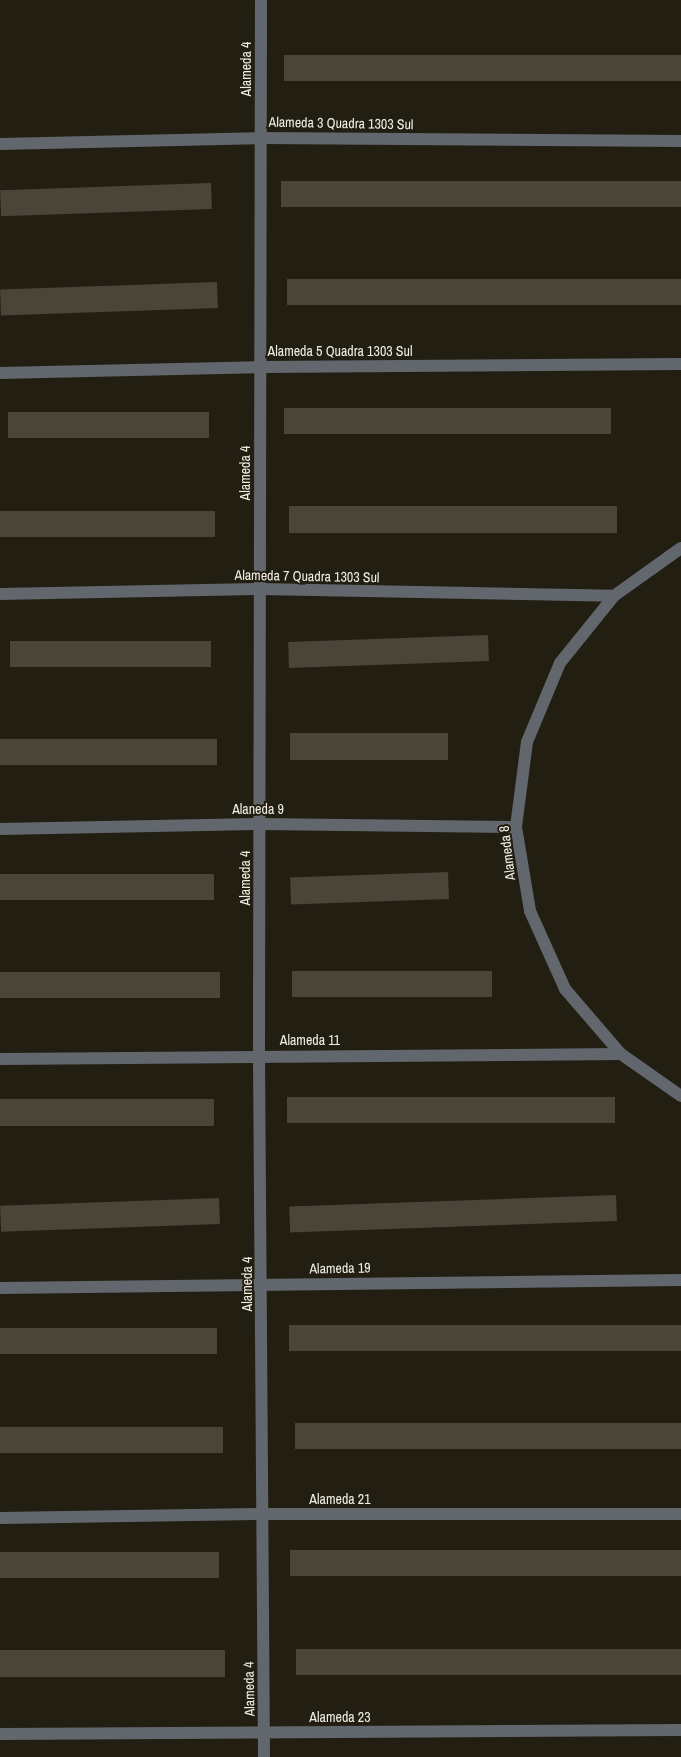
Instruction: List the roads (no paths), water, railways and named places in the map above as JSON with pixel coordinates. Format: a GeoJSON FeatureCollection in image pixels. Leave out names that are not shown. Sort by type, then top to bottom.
{"type":"FeatureCollection","features":[{"type":"Feature","properties":{"kind":"street","name":"Alameda 4"},"geometry":{"type":"LineString","coordinates":[[260,0],[259,1056],[264,1757]]}},
{"type":"Feature","properties":{"kind":"street","name":"Alameda 3 Quadra 1303 Sul"},"geometry":{"type":"LineString","coordinates":[[0,144],[261,138],[681,141]]}},
{"type":"Feature","properties":{"kind":"street","name":"Alameda 5 Quadra 1303 Sul"},"geometry":{"type":"LineString","coordinates":[[0,373],[261,367],[681,364]]}},
{"type":"Feature","properties":{"kind":"street","name":"Alameda 8"},"geometry":{"type":"LineString","coordinates":[[681,548],[614,596],[560,663],[530,733],[516,827],[530,911],[565,988],[621,1054],[681,1096]]}},
{"type":"Feature","properties":{"kind":"street","name":"Alameda 7 Quadra 1303 Sul"},"geometry":{"type":"LineString","coordinates":[[0,594],[260,589],[614,596]]}},
{"type":"Feature","properties":{"kind":"street","name":"Alaneda 9"},"geometry":{"type":"LineString","coordinates":[[0,829],[260,824],[516,827]]}},
{"type":"Feature","properties":{"kind":"street","name":"Alameda 11"},"geometry":{"type":"LineString","coordinates":[[0,1059],[621,1054]]}},
{"type":"Feature","properties":{"kind":"street","name":"Alameda 19"},"geometry":{"type":"LineString","coordinates":[[0,1288],[681,1280]]}},
{"type":"Feature","properties":{"kind":"street","name":"Alameda 21"},"geometry":{"type":"LineString","coordinates":[[0,1518],[262,1514],[681,1514]]}},
{"type":"Feature","properties":{"kind":"street","name":"Alameda 23"},"geometry":{"type":"LineString","coordinates":[[0,1734],[681,1730]]}}]}
